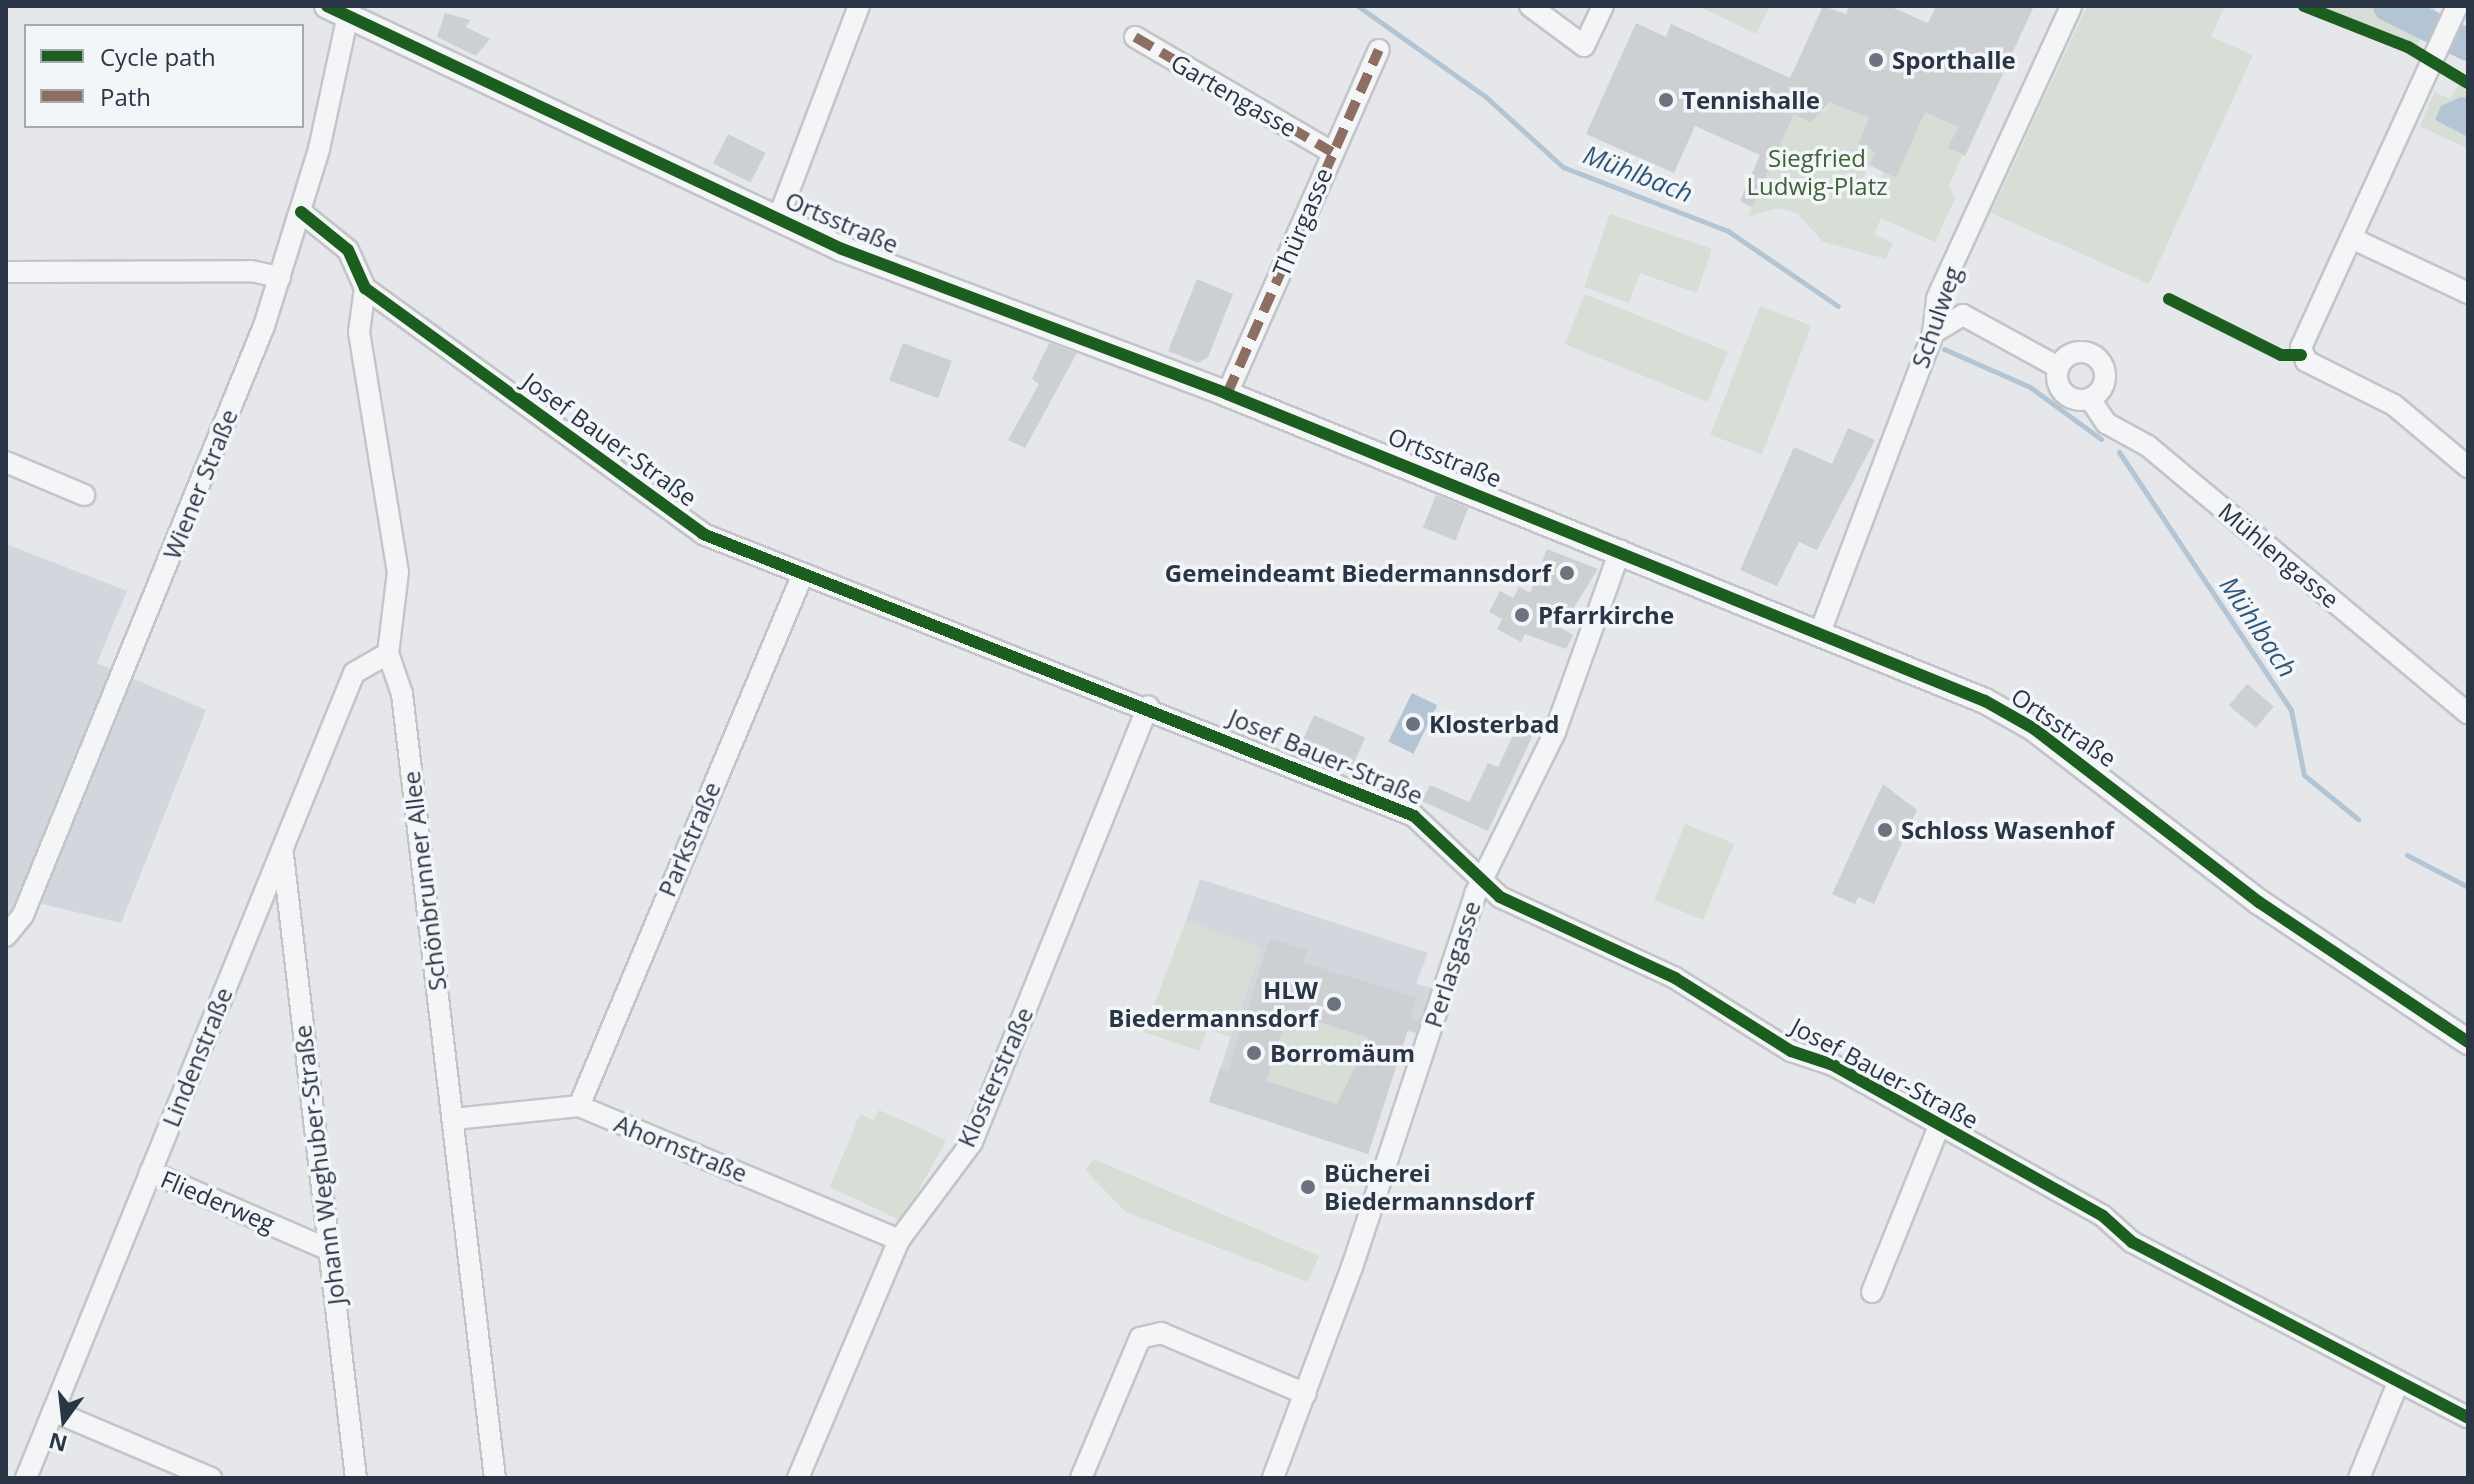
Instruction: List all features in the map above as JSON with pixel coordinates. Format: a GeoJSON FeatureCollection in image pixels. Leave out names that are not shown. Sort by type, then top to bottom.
{"type":"FeatureCollection","features":[{"type":"Feature","properties":{"kind":"street"},"geometry":{"type":"LineString","coordinates":[[778,219],[859,6]]}},
{"type":"Feature","properties":{"kind":"street"},"geometry":{"type":"LineString","coordinates":[[1530,6],[1584,46],[1603,6]]}},
{"type":"Feature","properties":{"kind":"street","name":"Schulweg"},"geometry":{"type":"LineString","coordinates":[[1819,635],[1930,339],[1937,298],[2071,6]]}},
{"type":"Feature","properties":{"kind":"street","name":"Ortsstraße"},"geometry":{"type":"LineString","coordinates":[[341,9],[778,219],[1620,550],[1819,635],[1985,701],[2033,728],[2259,902],[2468,1042]]}},
{"type":"Feature","properties":{"kind":"street","name":"Wiener Straße"},"geometry":{"type":"LineString","coordinates":[[6,936],[23,915],[280,277],[301,212],[341,9]]}},
{"type":"Feature","properties":{"kind":"street"},"geometry":{"type":"LineString","coordinates":[[2456,12],[2351,238],[2301,355],[2394,405],[2468,467]]}},
{"type":"Feature","properties":{"kind":"street","name":"Gartengasse"},"geometry":{"type":"LineString","coordinates":[[1135,37],[1332,152]]}},
{"type":"Feature","properties":{"kind":"street","name":"Thürgasse"},"geometry":{"type":"LineString","coordinates":[[1227,394],[1379,50]]}},
{"type":"Feature","properties":{"kind":"street","name":"Josef Bauer-Straße"},"geometry":{"type":"LineString","coordinates":[[301,212],[348,250],[365,288],[703,534],[1148,706],[1414,816],[1480,882],[1675,978],[1791,1051],[1833,1065],[2103,1216],[2132,1242],[2468,1418]]}},
{"type":"Feature","properties":{"kind":"street"},"geometry":{"type":"LineString","coordinates":[[2351,238],[2468,293]]}},
{"type":"Feature","properties":{"kind":"street"},"geometry":{"type":"LineString","coordinates":[[6,272],[251,271],[280,277]]}},
{"type":"Feature","properties":{"kind":"street","name":"Schönbrunner Allee"},"geometry":{"type":"LineString","coordinates":[[365,288],[359,332],[398,572],[388,653],[402,694],[495,1478]]}},
{"type":"Feature","properties":{"kind":"street"},"geometry":{"type":"LineString","coordinates":[[1930,339],[1963,315],[2058,367],[2074,353],[2096,357],[2105,380],[2090,399]]}},
{"type":"Feature","properties":{"kind":"street","name":"Mühlengasse"},"geometry":{"type":"LineString","coordinates":[[2058,367],[2066,396],[2090,399],[2106,423],[2148,446],[2468,714]]}},
{"type":"Feature","properties":{"kind":"street"},"geometry":{"type":"LineString","coordinates":[[6,462],[84,495]]}},
{"type":"Feature","properties":{"kind":"street","name":"Perlasgasse"},"geometry":{"type":"LineString","coordinates":[[1273,1478],[1306,1394],[1480,882],[1555,732],[1620,550]]}},
{"type":"Feature","properties":{"kind":"street","name":"Parkstraße"},"geometry":{"type":"LineString","coordinates":[[579,1106],[803,574]]}},
{"type":"Feature","properties":{"kind":"street","name":"Lindenstraße"},"geometry":{"type":"LineString","coordinates":[[26,1478],[354,673],[388,653]]}},
{"type":"Feature","properties":{"kind":"street","name":"Klosterstraße"},"geometry":{"type":"LineString","coordinates":[[798,1478],[899,1240],[972,1142],[1148,706]]}},
{"type":"Feature","properties":{"kind":"street","name":"Johann Weghuber-Straße"},"geometry":{"type":"LineString","coordinates":[[282,851],[356,1478]]}},
{"type":"Feature","properties":{"kind":"street","name":"Ahornstraße"},"geometry":{"type":"LineString","coordinates":[[454,1119],[579,1106],[899,1240]]}},
{"type":"Feature","properties":{"kind":"street"},"geometry":{"type":"LineString","coordinates":[[1872,1292],[1939,1126]]}},
{"type":"Feature","properties":{"kind":"street","name":"Fliederweg"},"geometry":{"type":"LineString","coordinates":[[150,1172],[329,1250]]}},
{"type":"Feature","properties":{"kind":"street"},"geometry":{"type":"LineString","coordinates":[[1081,1478],[1140,1338],[1161,1333],[1306,1394]]}},
{"type":"Feature","properties":{"kind":"street"},"geometry":{"type":"LineString","coordinates":[[2359,1478],[2398,1383]]}},
{"type":"Feature","properties":{"kind":"street"},"geometry":{"type":"LineString","coordinates":[[53,1411],[211,1478]]}},
{"type":"Feature","properties":{"kind":"shaded area"},"geometry":{"type":"Polygon","coordinates":[[[6,544],[127,591],[97,663],[206,710],[121,923],[42,904],[6,913],[6,544]]]}},
{"type":"Feature","properties":{"kind":"shaded area","name":"HLW Biedermannsdorf"},"geometry":{"type":"Polygon","coordinates":[[[1200,879],[1428,953],[1416,984],[1432,988],[1416,1033],[1407,1031],[1368,1154],[1209,1102],[1261,948],[1186,921],[1200,879]]]}},
{"type":"Feature","properties":{"kind":"green space"},"geometry":{"type":"Polygon","coordinates":[[[1698,6],[1770,6],[1756,34],[1698,6]]]}},
{"type":"Feature","properties":{"kind":"green space"},"geometry":{"type":"Polygon","coordinates":[[[2087,6],[2225,6],[2211,37],[2253,55],[2149,284],[1991,213],[2087,6]]]}},
{"type":"Feature","properties":{"kind":"green space"},"geometry":{"type":"Polygon","coordinates":[[[2320,6],[2431,6],[2436,9],[2417,46],[2320,6]]]}},
{"type":"Feature","properties":{"kind":"green space","name":"Siegfried Ludwig-Platz"},"geometry":{"type":"Polygon","coordinates":[[[1953,44],[1939,118],[1958,127],[1949,148],[1962,155],[1949,186],[1955,198],[1935,242],[1881,218],[1874,234],[1893,243],[1886,259],[1823,242],[1797,213],[1779,208],[1748,216],[1794,114],[1826,111],[1830,102],[1869,118],[1858,144],[1875,152],[1858,190],[1872,196],[1883,172],[1896,177],[1953,44]]]}},
{"type":"Feature","properties":{"kind":"green space"},"geometry":{"type":"Polygon","coordinates":[[[2461,82],[2468,98],[2435,120],[2468,137],[2468,149],[2420,126],[2434,92],[2450,99],[2461,82]]]}},
{"type":"Feature","properties":{"kind":"green space"},"geometry":{"type":"Polygon","coordinates":[[[1610,214],[1712,249],[1697,293],[1640,273],[1629,303],[1584,287],[1610,214]]]}},
{"type":"Feature","properties":{"kind":"green space"},"geometry":{"type":"Polygon","coordinates":[[[1585,294],[1728,352],[1708,402],[1565,344],[1585,294]]]}},
{"type":"Feature","properties":{"kind":"green space"},"geometry":{"type":"Polygon","coordinates":[[[1760,306],[1811,326],[1762,455],[1711,435],[1760,306]]]}},
{"type":"Feature","properties":{"kind":"green space"},"geometry":{"type":"Polygon","coordinates":[[[1685,824],[1734,844],[1703,920],[1654,900],[1685,824]]]}},
{"type":"Feature","properties":{"kind":"green space"},"geometry":{"type":"Polygon","coordinates":[[[1186,920],[1261,948],[1231,1037],[1207,1029],[1199,1051],[1144,1032],[1186,920]]]}},
{"type":"Feature","properties":{"kind":"green space"},"geometry":{"type":"Polygon","coordinates":[[[1288,1012],[1369,1038],[1347,1107],[1266,1080],[1288,1012]]]}},
{"type":"Feature","properties":{"kind":"green space"},"geometry":{"type":"Polygon","coordinates":[[[879,1110],[946,1140],[902,1221],[830,1187],[860,1114],[873,1120],[879,1110]]]}},
{"type":"Feature","properties":{"kind":"green space"},"geometry":{"type":"Polygon","coordinates":[[[1094,1159],[1319,1256],[1308,1282],[1126,1212],[1085,1170],[1094,1159]]]}},
{"type":"Feature","properties":{"kind":"water"},"geometry":{"type":"Polygon","coordinates":[[[2461,97],[2468,98],[2468,137],[2435,120],[2441,106],[2461,97]]]}},
{"type":"Feature","properties":{"kind":"water","name":"Klosterbad"},"geometry":{"type":"Polygon","coordinates":[[[1412,693],[1437,705],[1413,754],[1388,742],[1412,693]]]}},
{"type":"Feature","properties":{"kind":"building"},"geometry":{"type":"Polygon","coordinates":[[[1823,6],[1846,14],[1849,6],[1889,6],[1928,23],[1936,6],[2034,6],[1965,156],[1948,148],[1958,127],[1925,112],[1896,178],[1869,165],[1875,152],[1858,144],[1869,118],[1830,102],[1811,122],[1794,114],[1752,207],[1740,201],[1760,155],[1695,126],[1674,173],[1586,134],[1636,23],[1666,37],[1671,24],[1790,78],[1823,6]]]}},
{"type":"Feature","properties":{"kind":"building"},"geometry":{"type":"Polygon","coordinates":[[[445,13],[470,20],[466,27],[490,39],[476,56],[437,37],[445,13]]]}},
{"type":"Feature","properties":{"kind":"building"},"geometry":{"type":"Polygon","coordinates":[[[728,134],[765,153],[750,182],[713,163],[728,134]]]}},
{"type":"Feature","properties":{"kind":"building"},"geometry":{"type":"Polygon","coordinates":[[[1197,279],[1233,294],[1208,357],[1198,363],[1168,351],[1197,279]]]}},
{"type":"Feature","properties":{"kind":"building"},"geometry":{"type":"Polygon","coordinates":[[[903,343],[952,361],[938,398],[889,381],[903,343]]]}},
{"type":"Feature","properties":{"kind":"building"},"geometry":{"type":"Polygon","coordinates":[[[1049,343],[1077,353],[1025,448],[1008,440],[1039,384],[1032,379],[1049,343]]]}},
{"type":"Feature","properties":{"kind":"building"},"geometry":{"type":"Polygon","coordinates":[[[1848,428],[1875,440],[1817,550],[1799,542],[1777,586],[1740,570],[1794,447],[1832,464],[1848,428]]]}},
{"type":"Feature","properties":{"kind":"building"},"geometry":{"type":"Polygon","coordinates":[[[1436,495],[1468,508],[1455,541],[1423,527],[1436,495]]]}},
{"type":"Feature","properties":{"kind":"building"},"geometry":{"type":"Polygon","coordinates":[[[1547,549],[1598,569],[1561,628],[1573,635],[1566,649],[1525,634],[1521,642],[1497,629],[1502,619],[1489,612],[1500,591],[1513,598],[1519,587],[1530,593],[1547,549]]]}},
{"type":"Feature","properties":{"kind":"building"},"geometry":{"type":"Polygon","coordinates":[[[2247,684],[2274,706],[2256,728],[2229,705],[2247,684]]]}},
{"type":"Feature","properties":{"kind":"building"},"geometry":{"type":"Polygon","coordinates":[[[1314,715],[1365,738],[1352,768],[1301,745],[1314,715]]]}},
{"type":"Feature","properties":{"kind":"building"},"geometry":{"type":"Polygon","coordinates":[[[1522,717],[1538,724],[1488,831],[1422,801],[1430,785],[1469,802],[1488,763],[1498,767],[1522,717]]]}},
{"type":"Feature","properties":{"kind":"building","name":"Schloss Wasenhof"},"geometry":{"type":"Polygon","coordinates":[[[1883,784],[1917,810],[1874,904],[1858,897],[1855,904],[1832,894],[1883,784]]]}},
{"type":"Feature","properties":{"kind":"building","name":"Borromäum"},"geometry":{"type":"Polygon","coordinates":[[[1270,938],[1307,950],[1303,962],[1417,998],[1411,1017],[1420,1020],[1416,1033],[1408,1030],[1368,1154],[1209,1102],[1220,1068],[1228,1071],[1270,938]],[[1288,1012],[1266,1081],[1337,1104],[1369,1038],[1288,1012]]]}},
{"type":"Feature","properties":{"kind":"waterway","name":"Mühlbach"},"geometry":{"type":"LineString","coordinates":[[1358,6],[1486,97],[1563,167],[1728,231],[1838,306]]}},
{"type":"Feature","properties":{"kind":"waterway"},"geometry":{"type":"LineString","coordinates":[[2389,6],[2468,45]]}},
{"type":"Feature","properties":{"kind":"waterway","name":"Mühlbach"},"geometry":{"type":"LineString","coordinates":[[1944,349],[2030,387],[2101,439]]}},
{"type":"Feature","properties":{"kind":"waterway","name":"Mühlbach"},"geometry":{"type":"LineString","coordinates":[[2119,452],[2291,710],[2304,775],[2358,819]]}},
{"type":"Feature","properties":{"kind":"waterway","name":"Mühlbach"},"geometry":{"type":"LineString","coordinates":[[2407,855],[2468,887]]}},
{"type":"Feature","properties":{"kind":"marked path"},"geometry":{"type":"LineString","coordinates":[[1135,37],[1332,152]]}},
{"type":"Feature","properties":{"kind":"marked path"},"geometry":{"type":"LineString","coordinates":[[1227,394],[1379,50]]}},
{"type":"Feature","properties":{"kind":"cycle path"},"geometry":{"type":"LineString","coordinates":[[327,6],[842,249],[1227,394],[1985,701],[2033,728],[2259,902],[2468,1042]]}},
{"type":"Feature","properties":{"kind":"cycle path"},"geometry":{"type":"LineString","coordinates":[[2304,6],[2408,47],[2468,83]]}},
{"type":"Feature","properties":{"kind":"cycle path"},"geometry":{"type":"LineString","coordinates":[[301,212],[348,250],[365,288],[703,534],[1414,816],[1500,897],[1675,978],[1791,1051],[1833,1065],[2103,1216],[2132,1242],[2468,1418]]}},
{"type":"Feature","properties":{"kind":"cycle path"},"geometry":{"type":"LineString","coordinates":[[2169,299],[2281,355],[2301,355]]}},
{"type":"Feature","properties":{"kind":"place","name":"Sporthalle"},"geometry":{"type":"Point","coordinates":[1876,60]}},
{"type":"Feature","properties":{"kind":"place","name":"Tennishalle"},"geometry":{"type":"Point","coordinates":[1666,100]}},
{"type":"Feature","properties":{"kind":"place","name":"Gemeindeamt Biedermannsdorf"},"geometry":{"type":"Point","coordinates":[1567,573]}},
{"type":"Feature","properties":{"kind":"place","name":"Pfarrkirche"},"geometry":{"type":"Point","coordinates":[1522,615]}},
{"type":"Feature","properties":{"kind":"place","name":"Klosterbad"},"geometry":{"type":"Point","coordinates":[1413,724]}},
{"type":"Feature","properties":{"kind":"place","name":"Schloss Wasenhof"},"geometry":{"type":"Point","coordinates":[1885,830]}},
{"type":"Feature","properties":{"kind":"place","name":"HLW Biedermannsdorf"},"geometry":{"type":"Point","coordinates":[1334,1004]}},
{"type":"Feature","properties":{"kind":"place","name":"Borromäum"},"geometry":{"type":"Point","coordinates":[1254,1053]}},
{"type":"Feature","properties":{"kind":"place","name":"Bücherei Biedermannsdorf"},"geometry":{"type":"Point","coordinates":[1308,1187]}}]}
